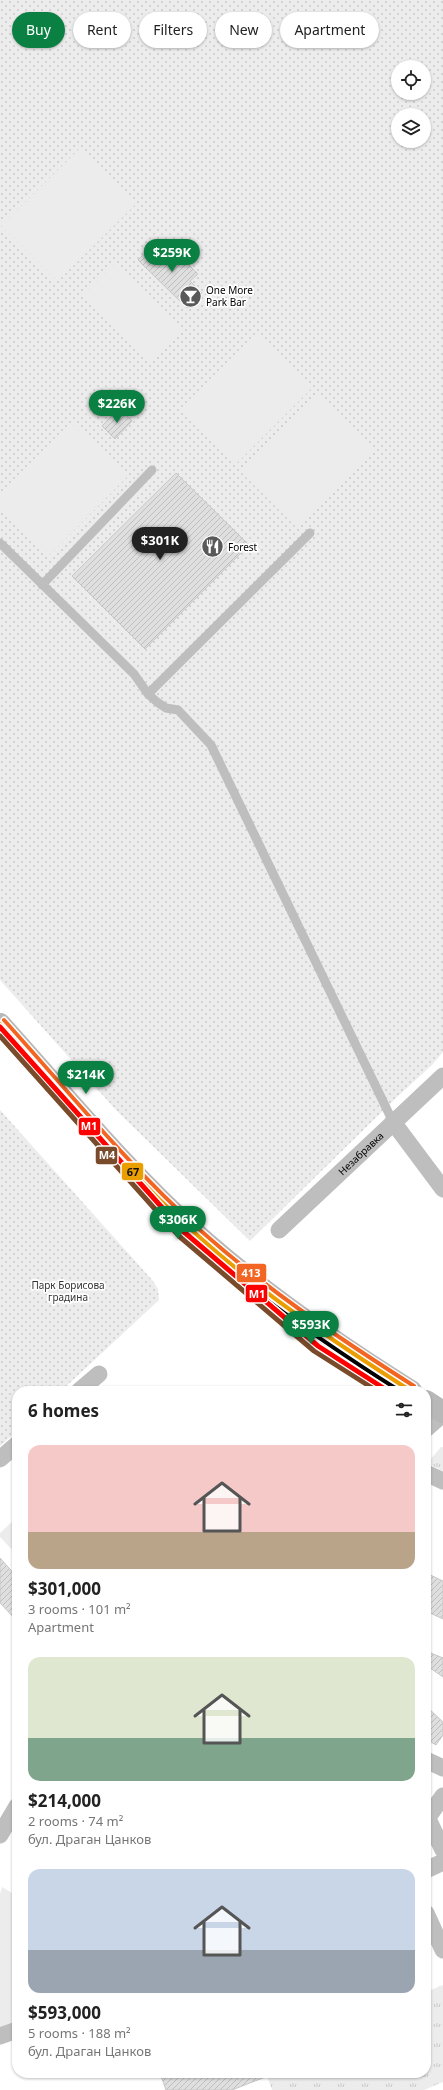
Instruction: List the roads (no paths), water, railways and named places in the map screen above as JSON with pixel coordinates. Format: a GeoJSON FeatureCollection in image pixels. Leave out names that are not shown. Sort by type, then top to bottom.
{"type":"FeatureCollection","features":[{"type":"Feature","properties":{"kind":"main road"},"geometry":{"type":"LineString","coordinates":[[0,1024],[148,1187],[195,1233],[234,1266],[319,1330],[403,1386]]}},
{"type":"Feature","properties":{"kind":"main road"},"geometry":{"type":"LineString","coordinates":[[431,1405],[443,1413]]}},
{"type":"Feature","properties":{"kind":"street","name":"Незабравка"},"geometry":{"type":"LineString","coordinates":[[279,1230],[443,1076]]}},
{"type":"Feature","properties":{"kind":"street"},"geometry":{"type":"LineString","coordinates":[[393,1122],[440,1182]]}},
{"type":"Feature","properties":{"kind":"street"},"geometry":{"type":"LineString","coordinates":[[85,1386],[99,1374]]}},
{"type":"Feature","properties":{"kind":"street"},"geometry":{"type":"LineString","coordinates":[[431,1424],[443,1413]]}},
{"type":"Feature","properties":{"kind":"street"},"geometry":{"type":"LineString","coordinates":[[0,1459],[12,1448]]}},
{"type":"Feature","properties":{"kind":"street"},"geometry":{"type":"LineString","coordinates":[[431,1475],[443,1481]]}},
{"type":"Feature","properties":{"kind":"street"},"geometry":{"type":"LineString","coordinates":[[431,1762],[443,1768]]}},
{"type":"Feature","properties":{"kind":"street"},"geometry":{"type":"LineString","coordinates":[[431,1813],[443,1796]]}},
{"type":"Feature","properties":{"kind":"street"},"geometry":{"type":"LineString","coordinates":[[0,1835],[12,1815]]}},
{"type":"Feature","properties":{"kind":"street"},"geometry":{"type":"LineString","coordinates":[[431,1827],[443,1850]]}},
{"type":"Feature","properties":{"kind":"street"},"geometry":{"type":"LineString","coordinates":[[431,1868],[443,1862]]}},
{"type":"Feature","properties":{"kind":"street"},"geometry":{"type":"LineString","coordinates":[[431,1924],[443,1950]]}},
{"type":"Feature","properties":{"kind":"street"},"geometry":{"type":"LineString","coordinates":[[0,2036],[12,2032]]}},
{"type":"Feature","properties":{"kind":"lane"},"geometry":{"type":"LineString","coordinates":[[42,585],[152,470]]}},
{"type":"Feature","properties":{"kind":"lane"},"geometry":{"type":"LineString","coordinates":[[148,694],[310,533]]}},
{"type":"Feature","properties":{"kind":"lane"},"geometry":{"type":"LineString","coordinates":[[0,543],[134,674],[148,694],[166,708],[178,710],[210,745],[393,1122]]}},
{"type":"Feature","properties":{"kind":"place","name":"One More Park Bar"},"geometry":{"type":"Point","coordinates":[190,296]}},
{"type":"Feature","properties":{"kind":"place","name":"Forest"},"geometry":{"type":"Point","coordinates":[213,547]}},
{"type":"Feature","properties":{"kind":"park label","name":"Парк Борисова градина"},"geometry":{"type":"Point","coordinates":[68,1290]}}]}
